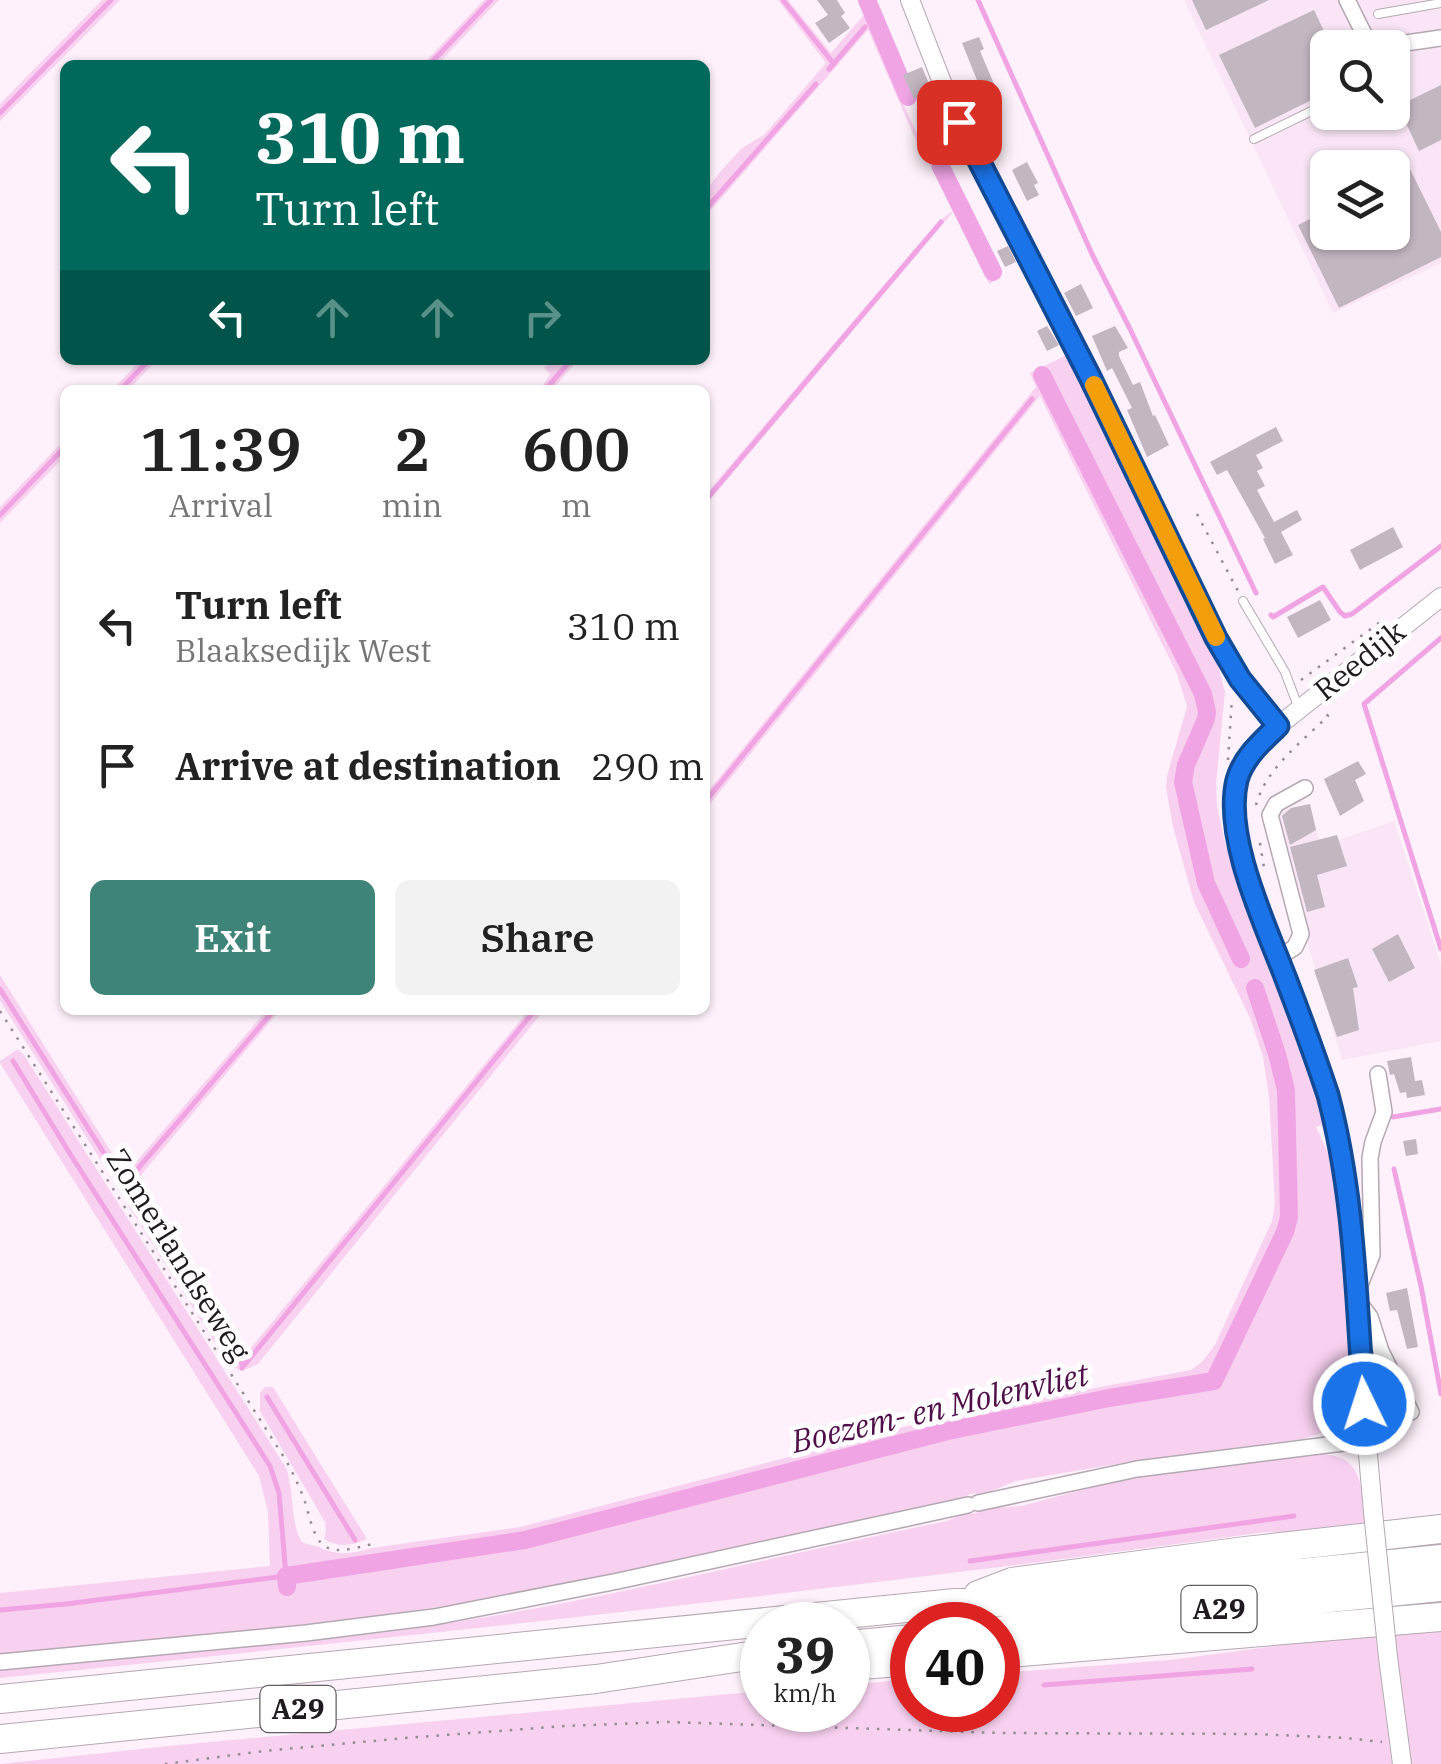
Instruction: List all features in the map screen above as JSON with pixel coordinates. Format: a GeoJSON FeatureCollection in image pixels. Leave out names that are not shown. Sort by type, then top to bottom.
{"type":"FeatureCollection","features":[{"type":"Feature","properties":{"kind":"highway","name":"A29"},"geometry":{"type":"LineString","coordinates":[[957,1602],[1012,1582],[1441,1529]]}},
{"type":"Feature","properties":{"kind":"highway","name":"A29"},"geometry":{"type":"LineString","coordinates":[[1012,1602],[1441,1559]]}},
{"type":"Feature","properties":{"kind":"highway","name":"A29"},"geometry":{"type":"LineString","coordinates":[[1020,1629],[1441,1587]]}},
{"type":"Feature","properties":{"kind":"highway","name":"A29"},"geometry":{"type":"LineString","coordinates":[[0,1699],[890,1609]]}},
{"type":"Feature","properties":{"kind":"highway","name":"A29"},"geometry":{"type":"LineString","coordinates":[[1020,1652],[1441,1617]]}},
{"type":"Feature","properties":{"kind":"highway","name":"A29"},"geometry":{"type":"LineString","coordinates":[[0,1738],[596,1679],[740,1657]]}},
{"type":"Feature","properties":{"kind":"highway","name":"A29"},"geometry":{"type":"LineString","coordinates":[[596,1679],[740,1673]]}},
{"type":"Feature","properties":{"kind":"street"},"geometry":{"type":"LineString","coordinates":[[910,0],[966,136],[1090,377],[1209,623],[1240,679],[1278,726]]}},
{"type":"Feature","properties":{"kind":"street"},"geometry":{"type":"LineString","coordinates":[[1347,0],[1362,30]]}},
{"type":"Feature","properties":{"kind":"street"},"geometry":{"type":"LineString","coordinates":[[1410,43],[1441,38]]}},
{"type":"Feature","properties":{"kind":"street","name":"Reedijk"},"geometry":{"type":"LineString","coordinates":[[1236,783],[1244,763],[1278,726],[1441,597]]}},
{"type":"Feature","properties":{"kind":"street"},"geometry":{"type":"LineString","coordinates":[[1236,783],[1234,812],[1239,845],[1328,1095],[1349,1194],[1366,1440],[1400,1754]]}},
{"type":"Feature","properties":{"kind":"street"},"geometry":{"type":"LineString","coordinates":[[1278,958],[1295,947],[1301,934],[1270,815],[1276,804],[1305,788]]}},
{"type":"Feature","properties":{"kind":"street"},"geometry":{"type":"LineString","coordinates":[[1356,1297],[1372,1255],[1370,1158],[1384,1112],[1378,1074]]}},
{"type":"Feature","properties":{"kind":"street"},"geometry":{"type":"LineString","coordinates":[[1356,1297],[1370,1318],[1411,1412]]}},
{"type":"Feature","properties":{"kind":"street"},"geometry":{"type":"LineString","coordinates":[[0,1662],[434,1617],[618,1582],[1136,1469],[1366,1440]]}},
{"type":"Feature","properties":{"kind":"lane"},"geometry":{"type":"LineString","coordinates":[[1378,14],[1441,3]]}},
{"type":"Feature","properties":{"kind":"lane"},"geometry":{"type":"LineString","coordinates":[[1254,139],[1310,113]]}},
{"type":"Feature","properties":{"kind":"lane"},"geometry":{"type":"LineString","coordinates":[[1243,601],[1285,672],[1300,710]]}},
{"type":"Feature","properties":{"kind":"path"},"geometry":{"type":"LineString","coordinates":[[1197,514],[1243,601]]}},
{"type":"Feature","properties":{"kind":"path"},"geometry":{"type":"LineString","coordinates":[[1302,680],[1388,616]]}},
{"type":"Feature","properties":{"kind":"path"},"geometry":{"type":"LineString","coordinates":[[1232,696],[1228,760],[1236,783]]}},
{"type":"Feature","properties":{"kind":"path","name":"Zomerlandseweg"},"geometry":{"type":"LineString","coordinates":[[0,1011],[287,1462],[320,1542],[331,1549],[344,1550],[372,1544]]}},
{"type":"Feature","properties":{"kind":"path"},"geometry":{"type":"LineString","coordinates":[[165,1764],[405,1738],[668,1722],[1000,1733],[1256,1734],[1346,1738],[1400,1754]]}},
{"type":"Feature","properties":{"kind":"shaded area"},"geometry":{"type":"Polygon","coordinates":[[[102,0],[120,0],[0,121],[0,104],[102,0]]]}},
{"type":"Feature","properties":{"kind":"shaded area"},"geometry":{"type":"Polygon","coordinates":[[[484,0],[499,0],[442,60],[427,60],[484,0]]]}},
{"type":"Feature","properties":{"kind":"shaded area"},"geometry":{"type":"Polygon","coordinates":[[[778,0],[788,0],[831,53],[868,10],[930,162],[937,160],[993,282],[989,284],[953,212],[710,500],[710,489],[912,252],[953,211],[918,145],[868,30],[710,211],[710,185],[720,172],[742,148],[764,135],[826,63],[778,0]]]}},
{"type":"Feature","properties":{"kind":"shaded area"},"geometry":{"type":"Polygon","coordinates":[[[1184,0],[1441,0],[1441,263],[1333,313],[1184,0]]]}},
{"type":"Feature","properties":{"kind":"shaded area"},"geometry":{"type":"Polygon","coordinates":[[[1069,354],[1218,665],[1225,692],[1216,784],[1226,847],[1314,1079],[1332,1151],[1321,1125],[1316,1127],[1339,1177],[1354,1394],[1342,1419],[1330,1429],[1303,1439],[1016,1481],[976,1497],[975,1493],[967,1495],[967,1499],[540,1590],[302,1625],[0,1654],[0,1593],[270,1566],[268,1512],[259,1476],[0,1063],[18,1049],[286,1468],[300,1538],[332,1552],[351,1553],[520,1527],[950,1415],[1191,1370],[1202,1362],[1215,1345],[1272,1221],[1275,1203],[1263,1057],[1250,1018],[1194,902],[1173,827],[1167,776],[1187,706],[1177,674],[1040,396],[710,804],[710,789],[1036,387],[1030,373],[1069,354]]]}},
{"type":"Feature","properties":{"kind":"shaded area"},"geometry":{"type":"Polygon","coordinates":[[[136,365],[152,365],[133,385],[117,385],[136,365]]]}},
{"type":"Feature","properties":{"kind":"shaded area"},"geometry":{"type":"Polygon","coordinates":[[[574,365],[556,385],[543,385],[550,374],[544,368],[574,365]]]}},
{"type":"Feature","properties":{"kind":"shaded area"},"geometry":{"type":"Polygon","coordinates":[[[60,444],[60,461],[0,523],[0,507],[60,444]]]}},
{"type":"Feature","properties":{"kind":"shaded area"},"geometry":{"type":"Polygon","coordinates":[[[1310,804],[1321,846],[1394,821],[1441,964],[1441,1041],[1342,1060],[1274,813],[1310,804]]]}},
{"type":"Feature","properties":{"kind":"shaded area"},"geometry":{"type":"Polygon","coordinates":[[[0,975],[108,1147],[122,1167],[129,1170],[263,1015],[276,1015],[136,1181],[122,1186],[111,1176],[0,1001],[0,975]]]}},
{"type":"Feature","properties":{"kind":"shaded area"},"geometry":{"type":"Polygon","coordinates":[[[525,1015],[540,1015],[258,1364],[242,1371],[229,1365],[128,1200],[140,1196],[223,1330],[245,1355],[525,1015]]]}},
{"type":"Feature","properties":{"kind":"shaded area"},"geometry":{"type":"Polygon","coordinates":[[[265,1387],[273,1387],[367,1539],[345,1545],[324,1539],[325,1522],[260,1411],[260,1393],[265,1387]]]}},
{"type":"Feature","properties":{"kind":"shaded area"},"geometry":{"type":"Polygon","coordinates":[[[1317,1454],[1345,1460],[1353,1467],[1361,1487],[1365,1526],[1266,1532],[634,1611],[0,1678],[0,1670],[355,1636],[505,1614],[947,1521],[979,1509],[1021,1506],[1124,1479],[1317,1454]]]}},
{"type":"Feature","properties":{"kind":"shaded area"},"geometry":{"type":"Polygon","coordinates":[[[1441,1627],[1441,1764],[1409,1764],[1395,1630],[1441,1627]]]}},
{"type":"Feature","properties":{"kind":"shaded area"},"geometry":{"type":"Polygon","coordinates":[[[1375,1633],[1392,1764],[0,1764],[740,1693],[740,1732],[870,1732],[870,1683],[890,1681],[890,1732],[1020,1732],[1020,1671],[1170,1660],[1375,1633]]]}},
{"type":"Feature","properties":{"kind":"building"},"geometry":{"type":"Polygon","coordinates":[[[817,0],[837,0],[845,13],[841,16],[850,28],[829,43],[815,23],[828,15],[817,0]]]}},
{"type":"Feature","properties":{"kind":"building"},"geometry":{"type":"Polygon","coordinates":[[[1192,0],[1269,0],[1206,30],[1192,0]]]}},
{"type":"Feature","properties":{"kind":"building"},"geometry":{"type":"Polygon","coordinates":[[[1314,10],[1323,30],[1310,30],[1310,101],[1255,128],[1219,55],[1314,10]]]}},
{"type":"Feature","properties":{"kind":"building"},"geometry":{"type":"Polygon","coordinates":[[[979,37],[984,49],[980,51],[997,91],[983,95],[962,43],[979,37]]]}},
{"type":"Feature","properties":{"kind":"building"},"geometry":{"type":"Polygon","coordinates":[[[922,67],[932,91],[914,99],[903,75],[922,67]]]}},
{"type":"Feature","properties":{"kind":"building"},"geometry":{"type":"Polygon","coordinates":[[[1441,85],[1441,140],[1419,151],[1409,130],[1410,100],[1441,85]]]}},
{"type":"Feature","properties":{"kind":"building"},"geometry":{"type":"Polygon","coordinates":[[[945,121],[953,138],[936,145],[929,129],[945,121]]]}},
{"type":"Feature","properties":{"kind":"building"},"geometry":{"type":"Polygon","coordinates":[[[1027,162],[1038,183],[1034,185],[1039,195],[1027,201],[1012,170],[1027,162]]]}},
{"type":"Feature","properties":{"kind":"building"},"geometry":{"type":"Polygon","coordinates":[[[1410,169],[1441,232],[1441,257],[1339,308],[1310,250],[1410,250],[1410,169]]]}},
{"type":"Feature","properties":{"kind":"building"},"geometry":{"type":"Polygon","coordinates":[[[1310,219],[1310,249],[1298,225],[1310,219]]]}},
{"type":"Feature","properties":{"kind":"building"},"geometry":{"type":"Polygon","coordinates":[[[1008,246],[1016,262],[1005,267],[997,251],[1008,246]]]}},
{"type":"Feature","properties":{"kind":"building"},"geometry":{"type":"Polygon","coordinates":[[[1081,284],[1093,308],[1076,316],[1064,293],[1081,284]]]}},
{"type":"Feature","properties":{"kind":"building"},"geometry":{"type":"Polygon","coordinates":[[[1047,326],[1059,345],[1047,351],[1037,331],[1047,326]]]}},
{"type":"Feature","properties":{"kind":"building"},"geometry":{"type":"Polygon","coordinates":[[[1115,326],[1128,348],[1119,356],[1133,385],[1140,382],[1169,445],[1147,457],[1127,410],[1132,408],[1112,368],[1107,371],[1092,336],[1115,326]]]}},
{"type":"Feature","properties":{"kind":"building"},"geometry":{"type":"Polygon","coordinates":[[[1276,427],[1283,441],[1256,455],[1263,468],[1257,471],[1265,486],[1257,490],[1274,522],[1297,510],[1302,520],[1281,532],[1293,555],[1275,564],[1227,470],[1217,475],[1210,462],[1276,427]]]}},
{"type":"Feature","properties":{"kind":"building"},"geometry":{"type":"Polygon","coordinates":[[[1393,527],[1403,547],[1360,570],[1350,550],[1393,527]]]}},
{"type":"Feature","properties":{"kind":"building"},"geometry":{"type":"Polygon","coordinates":[[[1320,600],[1331,620],[1298,638],[1287,617],[1320,600]]]}},
{"type":"Feature","properties":{"kind":"building"},"geometry":{"type":"Polygon","coordinates":[[[1358,761],[1366,774],[1355,780],[1364,801],[1340,816],[1324,779],[1358,761]]]}},
{"type":"Feature","properties":{"kind":"building"},"geometry":{"type":"Polygon","coordinates":[[[1310,804],[1316,830],[1290,845],[1282,816],[1291,808],[1310,804]]]}},
{"type":"Feature","properties":{"kind":"building"},"geometry":{"type":"Polygon","coordinates":[[[1337,835],[1347,866],[1317,875],[1325,907],[1307,912],[1290,847],[1337,835]]]}},
{"type":"Feature","properties":{"kind":"building"},"geometry":{"type":"Polygon","coordinates":[[[1398,934],[1415,968],[1389,982],[1372,949],[1398,934]]]}},
{"type":"Feature","properties":{"kind":"building"},"geometry":{"type":"Polygon","coordinates":[[[1348,958],[1358,987],[1353,988],[1359,1030],[1337,1037],[1314,970],[1348,958]]]}},
{"type":"Feature","properties":{"kind":"building"},"geometry":{"type":"Polygon","coordinates":[[[1411,1057],[1415,1081],[1422,1080],[1425,1095],[1407,1098],[1406,1092],[1400,1093],[1394,1074],[1390,1075],[1387,1061],[1411,1057]]]}},
{"type":"Feature","properties":{"kind":"building"},"geometry":{"type":"Polygon","coordinates":[[[1416,1139],[1418,1154],[1406,1156],[1403,1141],[1416,1139]]]}},
{"type":"Feature","properties":{"kind":"building"},"geometry":{"type":"Polygon","coordinates":[[[1407,1288],[1418,1347],[1407,1349],[1397,1310],[1390,1311],[1386,1293],[1407,1288]]]}},
{"type":"Feature","properties":{"kind":"waterway"},"geometry":{"type":"LineString","coordinates":[[0,113],[111,0]]}},
{"type":"Feature","properties":{"kind":"waterway"},"geometry":{"type":"LineString","coordinates":[[434,60],[491,0]]}},
{"type":"Feature","properties":{"kind":"waterway"},"geometry":{"type":"LineString","coordinates":[[783,0],[834,64]]}},
{"type":"Feature","properties":{"kind":"waterway","name":"Boezem- en Molenvliet"},"geometry":{"type":"LineString","coordinates":[[867,0],[908,97]]}},
{"type":"Feature","properties":{"kind":"waterway"},"geometry":{"type":"LineString","coordinates":[[978,0],[1092,254],[1256,593]]}},
{"type":"Feature","properties":{"kind":"waterway","name":"Boezem- en Molenvliet"},"geometry":{"type":"LineString","coordinates":[[871,21],[875,17]]}},
{"type":"Feature","properties":{"kind":"waterway"},"geometry":{"type":"LineString","coordinates":[[829,69],[865,27]]}},
{"type":"Feature","properties":{"kind":"waterway"},"geometry":{"type":"LineString","coordinates":[[710,204],[816,84]]}},
{"type":"Feature","properties":{"kind":"waterway","name":"Boezem- en Molenvliet"},"geometry":{"type":"LineString","coordinates":[[941,167],[993,272]]}},
{"type":"Feature","properties":{"kind":"waterway"},"geometry":{"type":"LineString","coordinates":[[710,495],[941,222]]}},
{"type":"Feature","properties":{"kind":"waterway"},"geometry":{"type":"LineString","coordinates":[[125,385],[144,365]]}},
{"type":"Feature","properties":{"kind":"waterway"},"geometry":{"type":"LineString","coordinates":[[549,385],[567,365]]}},
{"type":"Feature","properties":{"kind":"waterway","name":"Boezem- en Molenvliet"},"geometry":{"type":"LineString","coordinates":[[1042,375],[1203,694],[1206,719],[1186,765],[1183,782],[1206,883],[1241,959]]}},
{"type":"Feature","properties":{"kind":"waterway"},"geometry":{"type":"LineString","coordinates":[[710,796],[1032,399]]}},
{"type":"Feature","properties":{"kind":"waterway"},"geometry":{"type":"LineString","coordinates":[[0,515],[60,452]]}},
{"type":"Feature","properties":{"kind":"waterway"},"geometry":{"type":"LineString","coordinates":[[1271,615],[1323,587],[1340,612],[1345,616],[1352,614],[1441,546]]}},
{"type":"Feature","properties":{"kind":"waterway"},"geometry":{"type":"LineString","coordinates":[[1441,638],[1364,704],[1441,949]]}},
{"type":"Feature","properties":{"kind":"waterway","name":"Boezem- en Molenvliet"},"geometry":{"type":"LineString","coordinates":[[287,1587],[286,1576],[525,1540],[948,1431],[1214,1381],[1289,1217],[1286,1090],[1255,988]]}},
{"type":"Feature","properties":{"kind":"waterway"},"geometry":{"type":"LineString","coordinates":[[0,989],[121,1180]]}},
{"type":"Feature","properties":{"kind":"waterway"},"geometry":{"type":"LineString","coordinates":[[119,1180],[135,1172],[270,1015]]}},
{"type":"Feature","properties":{"kind":"waterway"},"geometry":{"type":"LineString","coordinates":[[242,1368],[531,1015]]}},
{"type":"Feature","properties":{"kind":"waterway"},"geometry":{"type":"LineString","coordinates":[[0,1610],[286,1576],[279,1493],[270,1466],[13,1061]]}},
{"type":"Feature","properties":{"kind":"waterway"},"geometry":{"type":"LineString","coordinates":[[1393,1117],[1441,1109]]}},
{"type":"Feature","properties":{"kind":"waterway"},"geometry":{"type":"LineString","coordinates":[[1394,1169],[1441,1394]]}},
{"type":"Feature","properties":{"kind":"waterway"},"geometry":{"type":"LineString","coordinates":[[136,1203],[221,1339],[243,1365]]}},
{"type":"Feature","properties":{"kind":"waterway"},"geometry":{"type":"LineString","coordinates":[[267,1397],[355,1540]]}},
{"type":"Feature","properties":{"kind":"waterway"},"geometry":{"type":"LineString","coordinates":[[970,1561],[1294,1516]]}},
{"type":"Feature","properties":{"kind":"waterway"},"geometry":{"type":"LineString","coordinates":[[1044,1685],[1252,1669]]}},
{"type":"Feature","properties":{"kind":"slow traffic"},"geometry":{"type":"LineString","coordinates":[[1094,385],[1216,637]]}},
{"type":"Feature","properties":{"kind":"route"},"geometry":{"type":"LineString","coordinates":[[959,122],[1090,377],[1216,638],[1240,679],[1278,726],[1244,763],[1238,776],[1234,822],[1260,910],[1300,1014],[1336,1126],[1352,1218],[1364,1404]]}}]}
